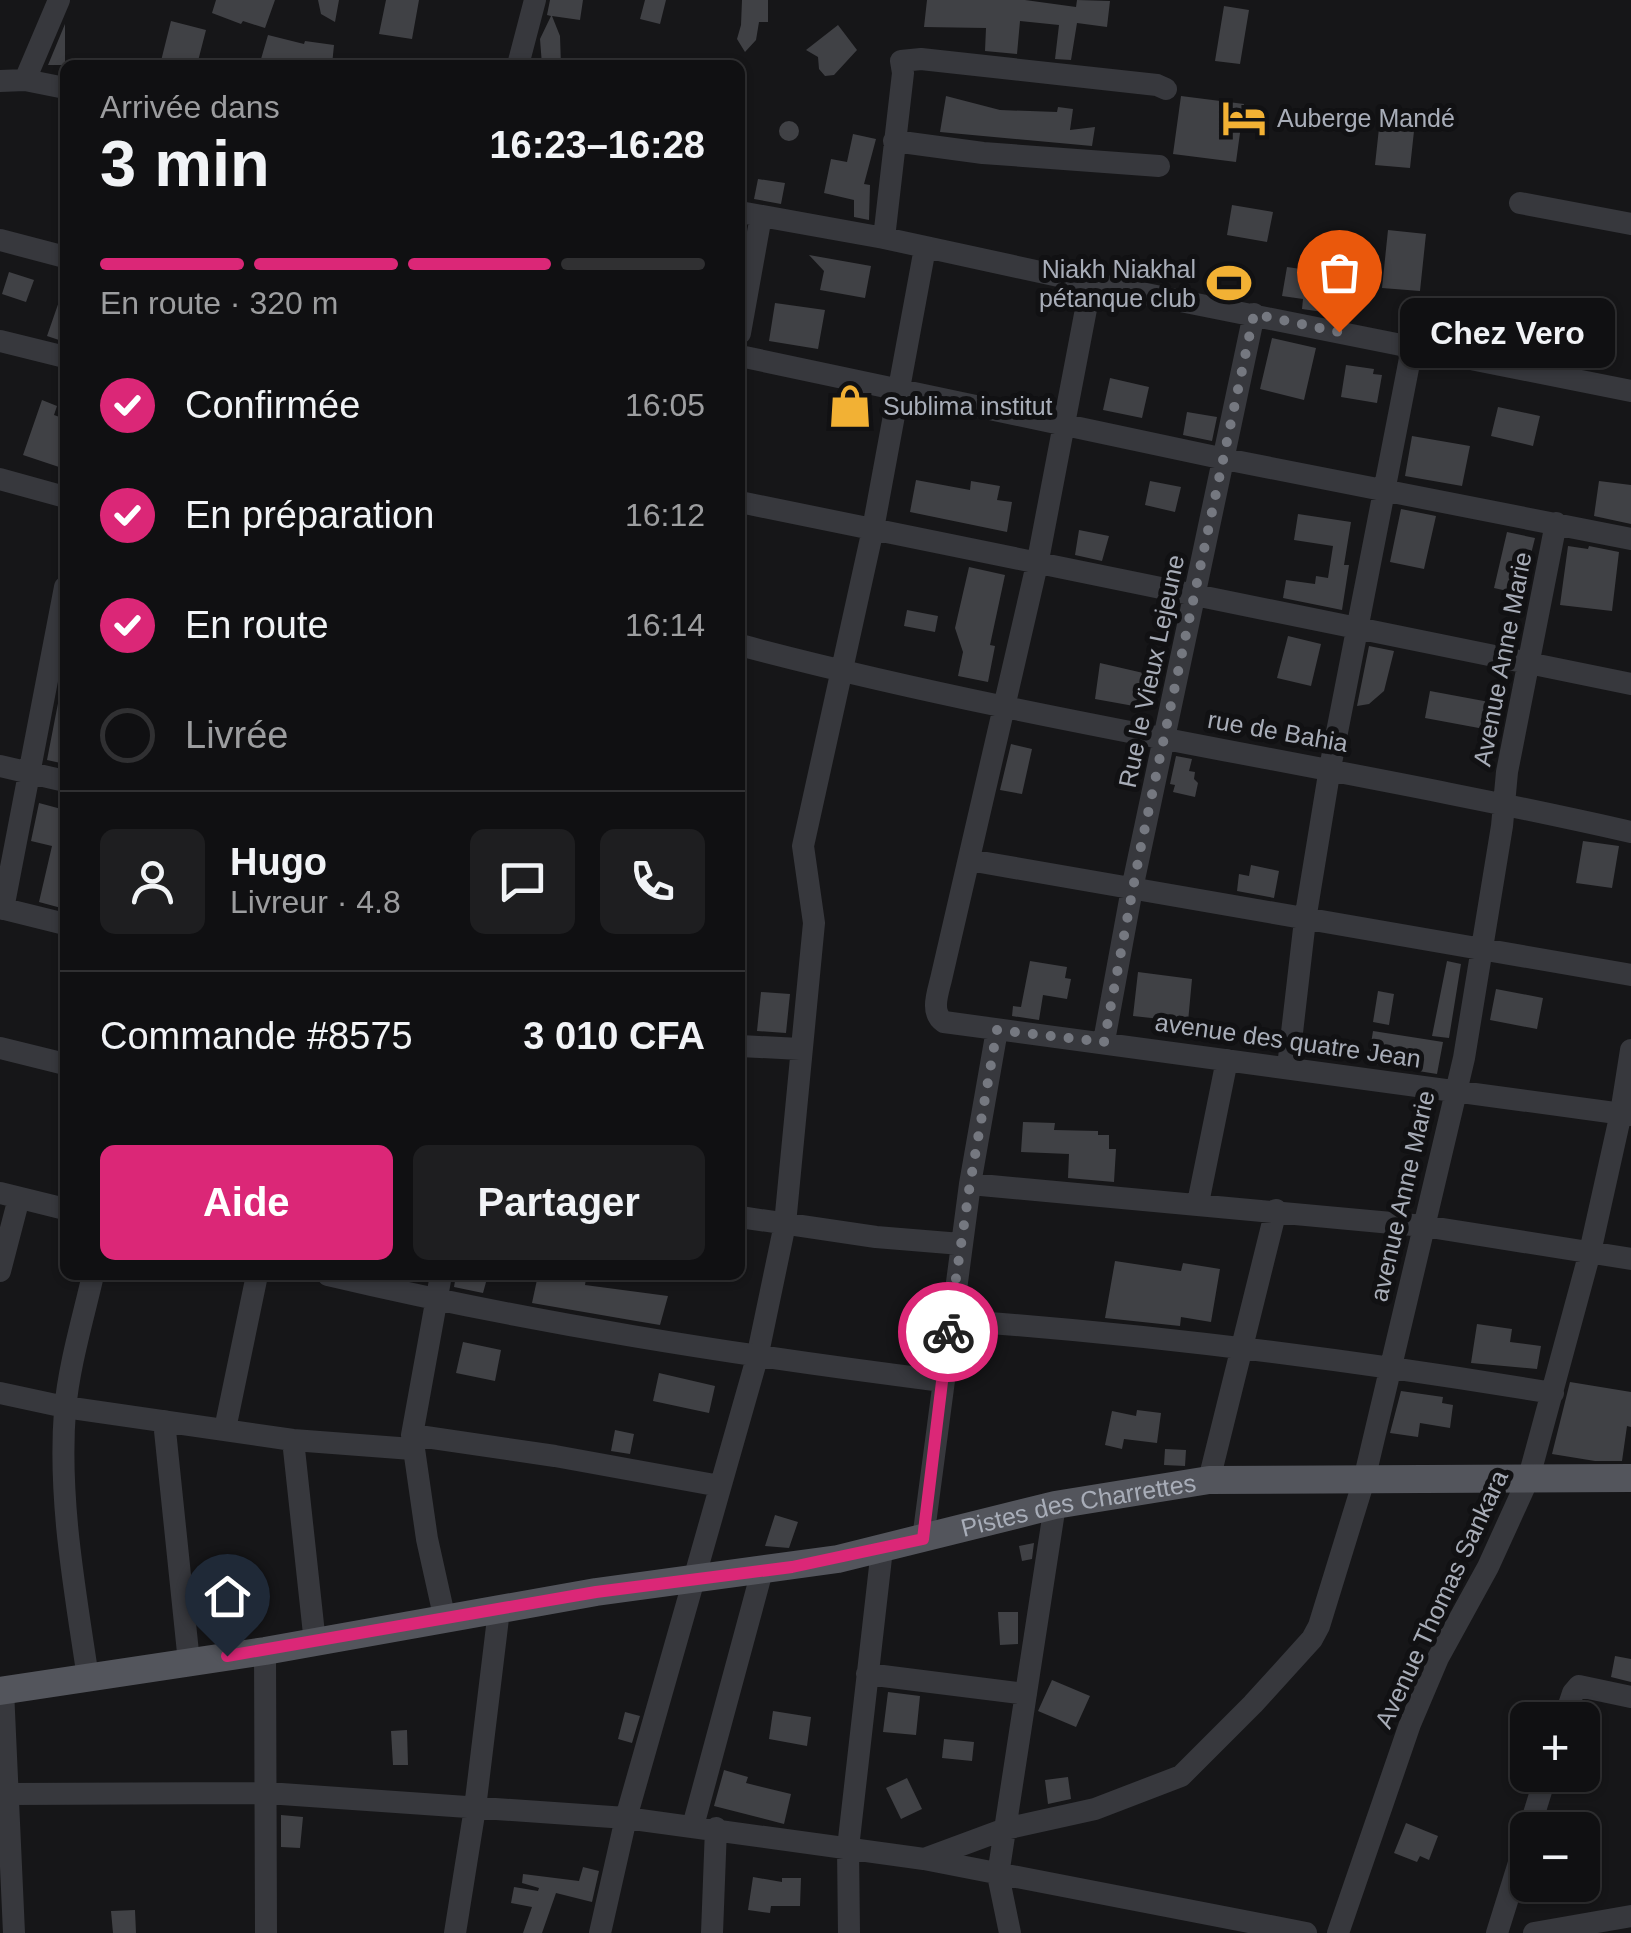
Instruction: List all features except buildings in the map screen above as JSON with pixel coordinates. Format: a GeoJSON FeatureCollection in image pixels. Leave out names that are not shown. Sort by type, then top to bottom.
{"type":"FeatureCollection","features":[{"type":"Feature","properties":{"kind":"main road","name":"Pistes des Charrettes"},"geometry":{"type":"LineString","coordinates":[[2,1691],[266,1651],[596,1592],[762,1571],[882,1549],[1055,1505],[1209,1480],[1631,1478]]}},
{"type":"Feature","properties":{"kind":"street"},"geometry":{"type":"LineString","coordinates":[[26,80],[58,0]]}},
{"type":"Feature","properties":{"kind":"street"},"geometry":{"type":"LineString","coordinates":[[519,60],[534,0]]}},
{"type":"Feature","properties":{"kind":"street"},"geometry":{"type":"LineString","coordinates":[[884,238],[903,73],[901,60],[921,59],[1166,89]]}},
{"type":"Feature","properties":{"kind":"street"},"geometry":{"type":"LineString","coordinates":[[0,81],[26,80],[60,87]]}},
{"type":"Feature","properties":{"kind":"street"},"geometry":{"type":"LineString","coordinates":[[894,141],[984,153],[1159,166]]}},
{"type":"Feature","properties":{"kind":"street"},"geometry":{"type":"LineString","coordinates":[[1520,202],[1631,224]]}},
{"type":"Feature","properties":{"kind":"street"},"geometry":{"type":"LineString","coordinates":[[745,274],[750,214],[1631,391]]}},
{"type":"Feature","properties":{"kind":"street"},"geometry":{"type":"LineString","coordinates":[[1,243],[60,256]]}},
{"type":"Feature","properties":{"kind":"street"},"geometry":{"type":"LineString","coordinates":[[600,1933],[626,1818],[757,1358],[785,1224],[814,924],[803,846],[873,529],[924,248]]}},
{"type":"Feature","properties":{"kind":"street"},"geometry":{"type":"LineString","coordinates":[[1092,283],[1038,560],[969,860],[1631,975]]}},
{"type":"Feature","properties":{"kind":"street","name":"Rue le Vieux Lejeune"},"geometry":{"type":"LineString","coordinates":[[1104,1042],[1163,738],[1254,314]]}},
{"type":"Feature","properties":{"kind":"street"},"geometry":{"type":"LineString","coordinates":[[0,341],[60,356]]}},
{"type":"Feature","properties":{"kind":"street"},"geometry":{"type":"LineString","coordinates":[[1288,1067],[1305,920],[1330,768],[1412,348]]}},
{"type":"Feature","properties":{"kind":"street"},"geometry":{"type":"LineString","coordinates":[[745,357],[1225,459],[1631,539]]}},
{"type":"Feature","properties":{"kind":"street"},"geometry":{"type":"LineString","coordinates":[[0,479],[60,496]]}},
{"type":"Feature","properties":{"kind":"street"},"geometry":{"type":"LineString","coordinates":[[745,503],[1631,684]]}},
{"type":"Feature","properties":{"kind":"street","name":"Avenue Anne Marie"},"geometry":{"type":"LineString","coordinates":[[1504,805],[1507,772],[1556,524]]}},
{"type":"Feature","properties":{"kind":"street"},"geometry":{"type":"LineString","coordinates":[[60,644],[2,909],[60,923]]}},
{"type":"Feature","properties":{"kind":"street","name":"rue de Bahia"},"geometry":{"type":"LineString","coordinates":[[745,647],[1003,708],[1330,768],[1631,832]]}},
{"type":"Feature","properties":{"kind":"street"},"geometry":{"type":"LineString","coordinates":[[0,766],[60,780]]}},
{"type":"Feature","properties":{"kind":"street","name":"avenue Anne Marie"},"geometry":{"type":"LineString","coordinates":[[924,1860],[1005,1829],[1095,1809],[1181,1776],[1312,1638],[1323,1616],[1364,1480],[1464,1058],[1504,805]]}},
{"type":"Feature","properties":{"kind":"street","name":"avenue des quatre Jean"},"geometry":{"type":"LineString","coordinates":[[969,860],[936,1011],[944,1022],[1626,1114]]}},
{"type":"Feature","properties":{"kind":"street"},"geometry":{"type":"LineString","coordinates":[[923,1539],[950,1320],[997,1030]]}},
{"type":"Feature","properties":{"kind":"street"},"geometry":{"type":"LineString","coordinates":[[745,1046],[800,1050]]}},
{"type":"Feature","properties":{"kind":"street"},"geometry":{"type":"LineString","coordinates":[[0,1048],[60,1063]]}},
{"type":"Feature","properties":{"kind":"street","name":"Avenue Thomas Sankara"},"geometry":{"type":"LineString","coordinates":[[1338,1933],[1410,1724],[1438,1658],[1496,1552],[1528,1477],[1626,1114],[1631,1050]]}},
{"type":"Feature","properties":{"kind":"street"},"geometry":{"type":"LineString","coordinates":[[1198,1202],[1227,1060]]}},
{"type":"Feature","properties":{"kind":"street"},"geometry":{"type":"LineString","coordinates":[[970,1184],[1198,1202],[1424,1226],[1631,1259]]}},
{"type":"Feature","properties":{"kind":"street"},"geometry":{"type":"LineString","coordinates":[[0,1271],[10,1196],[60,1208]]}},
{"type":"Feature","properties":{"kind":"street"},"geometry":{"type":"LineString","coordinates":[[1209,1480],[1276,1210]]}},
{"type":"Feature","properties":{"kind":"street"},"geometry":{"type":"LineString","coordinates":[[745,1218],[962,1244]]}},
{"type":"Feature","properties":{"kind":"street"},"geometry":{"type":"LineString","coordinates":[[88,1678],[65,1510],[65,1406],[92,1280]]}},
{"type":"Feature","properties":{"kind":"street"},"geometry":{"type":"LineString","coordinates":[[225,1429],[257,1280]]}},
{"type":"Feature","properties":{"kind":"street"},"geometry":{"type":"LineString","coordinates":[[349,1280],[435,1300],[757,1358],[942,1380]]}},
{"type":"Feature","properties":{"kind":"street"},"geometry":{"type":"LineString","coordinates":[[440,1280],[412,1442],[445,1620]]}},
{"type":"Feature","properties":{"kind":"street"},"geometry":{"type":"LineString","coordinates":[[950,1320],[1243,1346],[1553,1393]]}},
{"type":"Feature","properties":{"kind":"street"},"geometry":{"type":"LineString","coordinates":[[0,1392],[65,1406],[293,1440],[412,1442],[555,1456],[720,1486]]}},
{"type":"Feature","properties":{"kind":"street"},"geometry":{"type":"LineString","coordinates":[[164,1421],[189,1662]]}},
{"type":"Feature","properties":{"kind":"street"},"geometry":{"type":"LineString","coordinates":[[293,1440],[315,1642]]}},
{"type":"Feature","properties":{"kind":"street"},"geometry":{"type":"LineString","coordinates":[[1010,1933],[998,1875],[1055,1505]]}},
{"type":"Feature","properties":{"kind":"street"},"geometry":{"type":"LineString","coordinates":[[849,1933],[848,1848],[882,1549]]}},
{"type":"Feature","properties":{"kind":"street"},"geometry":{"type":"LineString","coordinates":[[712,1933],[704,1827],[762,1571]]}},
{"type":"Feature","properties":{"kind":"street"},"geometry":{"type":"LineString","coordinates":[[455,1933],[500,1610]]}},
{"type":"Feature","properties":{"kind":"street"},"geometry":{"type":"LineString","coordinates":[[266,1651],[266,1933]]}},
{"type":"Feature","properties":{"kind":"street"},"geometry":{"type":"LineString","coordinates":[[867,1674],[1026,1694]]}},
{"type":"Feature","properties":{"kind":"street"},"geometry":{"type":"LineString","coordinates":[[1570,1702],[1580,1686],[1631,1697]]}},
{"type":"Feature","properties":{"kind":"street"},"geometry":{"type":"LineString","coordinates":[[2,1691],[14,1933]]}},
{"type":"Feature","properties":{"kind":"street"},"geometry":{"type":"LineString","coordinates":[[10,1794],[267,1793],[626,1818],[924,1860],[1306,1933]]}},
{"type":"Feature","properties":{"kind":"street"},"geometry":{"type":"LineString","coordinates":[[1497,1933],[1510,1891]]}},
{"type":"Feature","properties":{"kind":"street"},"geometry":{"type":"LineString","coordinates":[[1534,1933],[1631,1916]]}},
{"type":"Feature","properties":{"kind":"way so far"},"geometry":{"type":"LineString","coordinates":[[948,1332],[997,1030],[1104,1042],[1163,738],[1254,314],[1339,332]]}},
{"type":"Feature","properties":{"kind":"place","name":"Auberge Mandé"},"geometry":{"type":"Point","coordinates":[1244,118]}},
{"type":"Feature","properties":{"kind":"place","name":"Niakh Niakhal pétanque club"},"geometry":{"type":"Point","coordinates":[1229,283]}},
{"type":"Feature","properties":{"kind":"place","name":"Chez Vero"},"geometry":{"type":"Point","coordinates":[1339,332]}},
{"type":"Feature","properties":{"kind":"place","name":"Sublima institut"},"geometry":{"type":"Point","coordinates":[850,406]}},
{"type":"Feature","properties":{"kind":"route"},"geometry":{"type":"LineString","coordinates":[[227,1656],[596,1592],[838,1560],[923,1539],[948,1332]]}}]}
